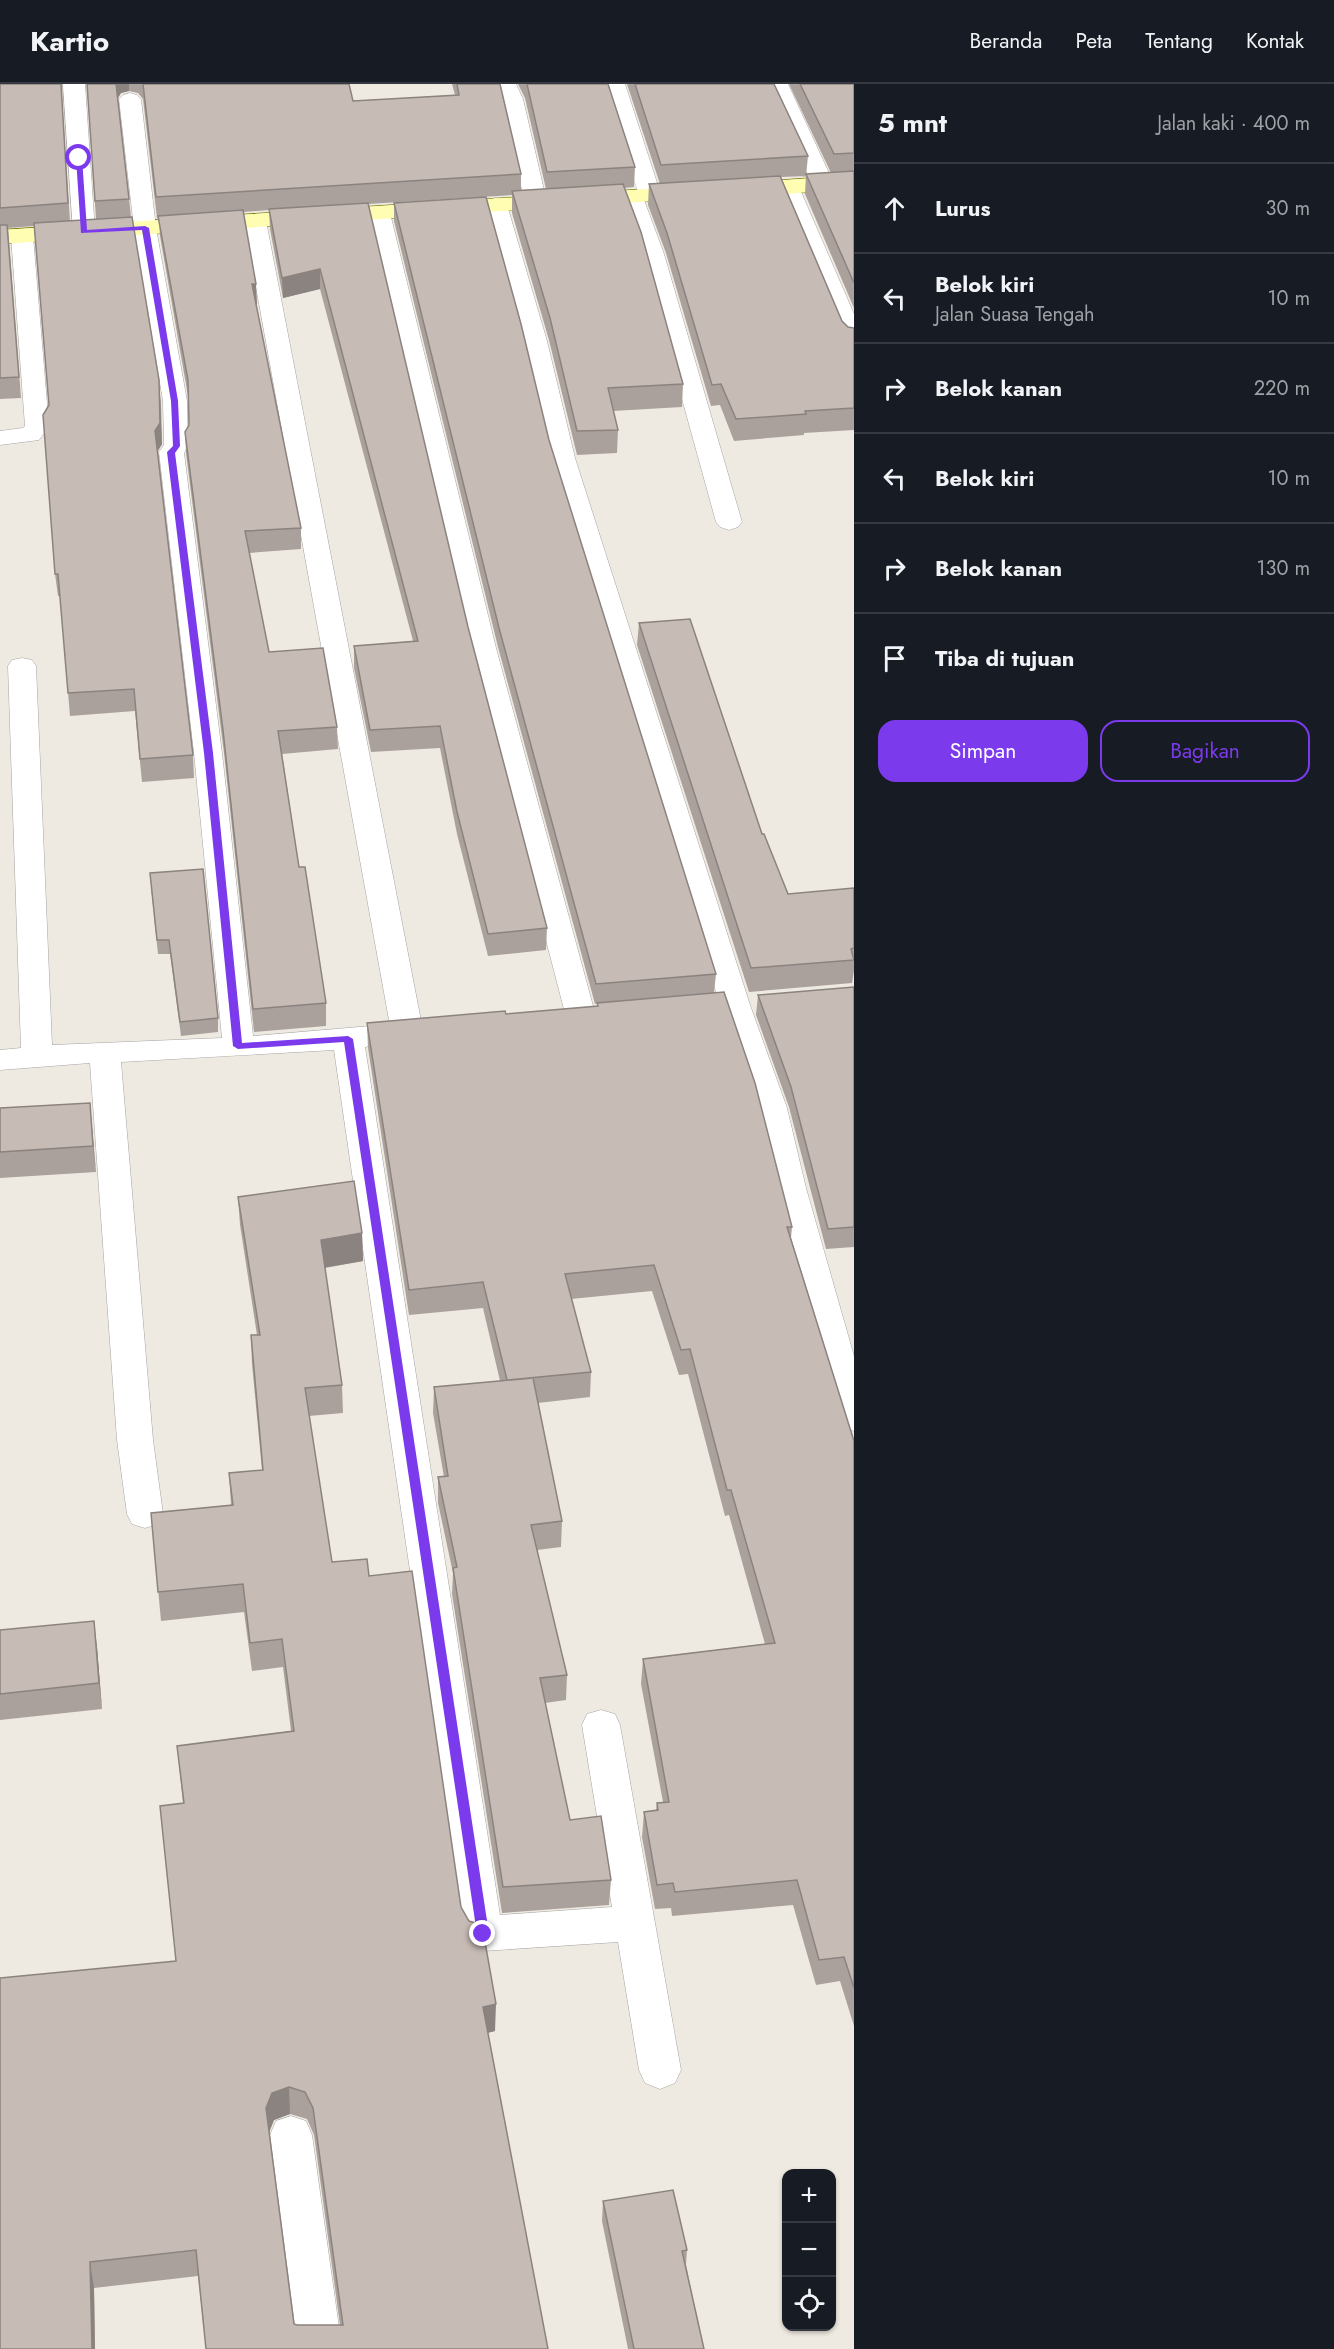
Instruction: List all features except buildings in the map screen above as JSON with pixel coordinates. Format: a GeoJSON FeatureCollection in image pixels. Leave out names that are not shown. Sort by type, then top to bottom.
{"type":"FeatureCollection","features":[{"type":"Feature","properties":{"kind":"street"},"geometry":{"type":"LineString","coordinates":[[74,84],[84,232]]}},
{"type":"Feature","properties":{"kind":"street"},"geometry":{"type":"LineString","coordinates":[[505,84],[512,99],[536,203]]}},
{"type":"Feature","properties":{"kind":"street"},"geometry":{"type":"LineString","coordinates":[[614,84],[653,254],[729,522]]}},
{"type":"Feature","properties":{"kind":"street"},"geometry":{"type":"LineString","coordinates":[[777,84],[823,184]]}},
{"type":"Feature","properties":{"kind":"street"},"geometry":{"type":"LineString","coordinates":[[130,99],[145,228],[174,401],[176,446],[171,452],[208,753],[238,1046]]}},
{"type":"Feature","properties":{"kind":"street"},"geometry":{"type":"LineString","coordinates":[[0,438],[30,435],[37,427],[11,236],[854,182]]}},
{"type":"Feature","properties":{"kind":"street"},"geometry":{"type":"LineString","coordinates":[[788,187],[854,340]]}},
{"type":"Feature","properties":{"kind":"street"},"geometry":{"type":"LineString","coordinates":[[496,205],[535,341],[563,458],[735,1005],[771,1108],[790,1188],[854,1418]]}},
{"type":"Feature","properties":{"kind":"street"},"geometry":{"type":"LineString","coordinates":[[379,213],[483,648],[581,1017]]}},
{"type":"Feature","properties":{"kind":"street"},"geometry":{"type":"LineString","coordinates":[[0,1060],[348,1039],[419,1030],[255,221]]}},
{"type":"Feature","properties":{"kind":"street"},"geometry":{"type":"LineString","coordinates":[[22,666],[37,1056]]}},
{"type":"Feature","properties":{"kind":"street"},"geometry":{"type":"LineString","coordinates":[[348,1039],[483,1934],[636,1923]]}},
{"type":"Feature","properties":{"kind":"street"},"geometry":{"type":"LineString","coordinates":[[105,1052],[135,1440],[145,1514]]}},
{"type":"Feature","properties":{"kind":"street"},"geometry":{"type":"LineString","coordinates":[[601,1725],[660,2070]]}},
{"type":"Feature","properties":{"kind":"street"},"geometry":{"type":"LineString","coordinates":[[291,2135],[320,2349]]}},
{"type":"Feature","properties":{"kind":"route"},"geometry":{"type":"LineString","coordinates":[[79,158],[84,232],[145,228],[174,401],[176,446],[171,452],[208,753],[238,1046],[348,1039],[483,1934]]}}]}
